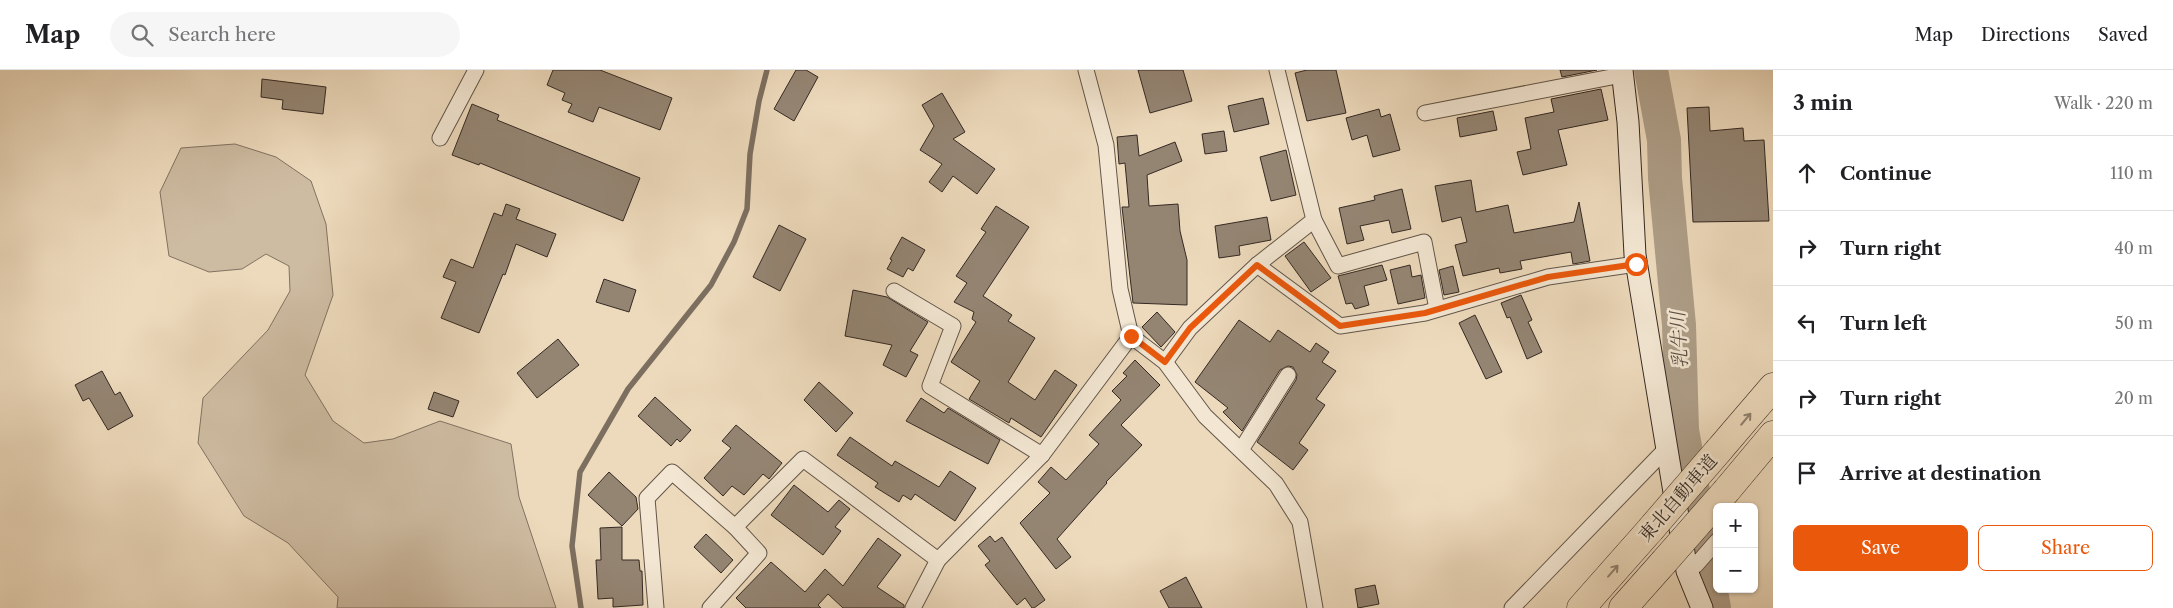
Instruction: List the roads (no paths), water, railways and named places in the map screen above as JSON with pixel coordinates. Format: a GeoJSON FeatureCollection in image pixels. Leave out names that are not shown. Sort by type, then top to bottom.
{"type":"FeatureCollection","features":[{"type":"Feature","properties":{"kind":"highway","name":"東北自動車道"},"geometry":{"type":"LineString","coordinates":[[1581,608],[1773,387]]}},
{"type":"Feature","properties":{"kind":"highway","name":"東北自動車道"},"geometry":{"type":"LineString","coordinates":[[1623,608],[1682,566],[1727,490],[1773,435]]}},
{"type":"Feature","properties":{"kind":"street"},"geometry":{"type":"LineString","coordinates":[[440,138],[461,94],[476,70]]}},
{"type":"Feature","properties":{"kind":"street"},"geometry":{"type":"LineString","coordinates":[[1086,70],[1106,145],[1120,289],[1131,336],[1165,362],[1205,416],[1276,484],[1300,522],[1315,608]]}},
{"type":"Feature","properties":{"kind":"street"},"geometry":{"type":"LineString","coordinates":[[1277,70],[1314,220],[1338,266],[1424,242],[1437,309]]}},
{"type":"Feature","properties":{"kind":"street"},"geometry":{"type":"LineString","coordinates":[[1425,114],[1622,72],[1628,122],[1636,264],[1666,449],[1682,566],[1702,608]]}},
{"type":"Feature","properties":{"kind":"street"},"geometry":{"type":"LineString","coordinates":[[1165,362],[1190,328],[1257,265],[1314,220]]}},
{"type":"Feature","properties":{"kind":"street"},"geometry":{"type":"LineString","coordinates":[[1257,265],[1340,326],[1425,313],[1548,277],[1636,264]]}},
{"type":"Feature","properties":{"kind":"street"},"geometry":{"type":"LineString","coordinates":[[894,291],[953,326],[930,386],[1042,456]]}},
{"type":"Feature","properties":{"kind":"street"},"geometry":{"type":"LineString","coordinates":[[913,608],[938,560],[1042,456],[1131,336]]}},
{"type":"Feature","properties":{"kind":"street"},"geometry":{"type":"LineString","coordinates":[[1241,450],[1288,375]]}},
{"type":"Feature","properties":{"kind":"street"},"geometry":{"type":"LineString","coordinates":[[1512,608],[1666,449]]}},
{"type":"Feature","properties":{"kind":"street"},"geometry":{"type":"LineString","coordinates":[[735,527],[803,459],[938,560]]}},
{"type":"Feature","properties":{"kind":"street"},"geometry":{"type":"LineString","coordinates":[[656,608],[647,498],[672,472],[735,527],[759,553],[710,608]]}},
{"type":"Feature","properties":{"kind":"street"},"geometry":{"type":"LineString","coordinates":[[1682,566],[1713,544]]}},
{"type":"Feature","properties":{"kind":"waterway"},"geometry":{"type":"LineString","coordinates":[[581,608],[572,546],[580,472],[628,389],[711,285],[734,242],[747,209],[750,154],[759,101],[767,70]]}},
{"type":"Feature","properties":{"kind":"waterway","name":"乳牛川"},"geometry":{"type":"LineString","coordinates":[[1651,70],[1664,140],[1665,178],[1679,325],[1682,430],[1714,608]]}}]}
